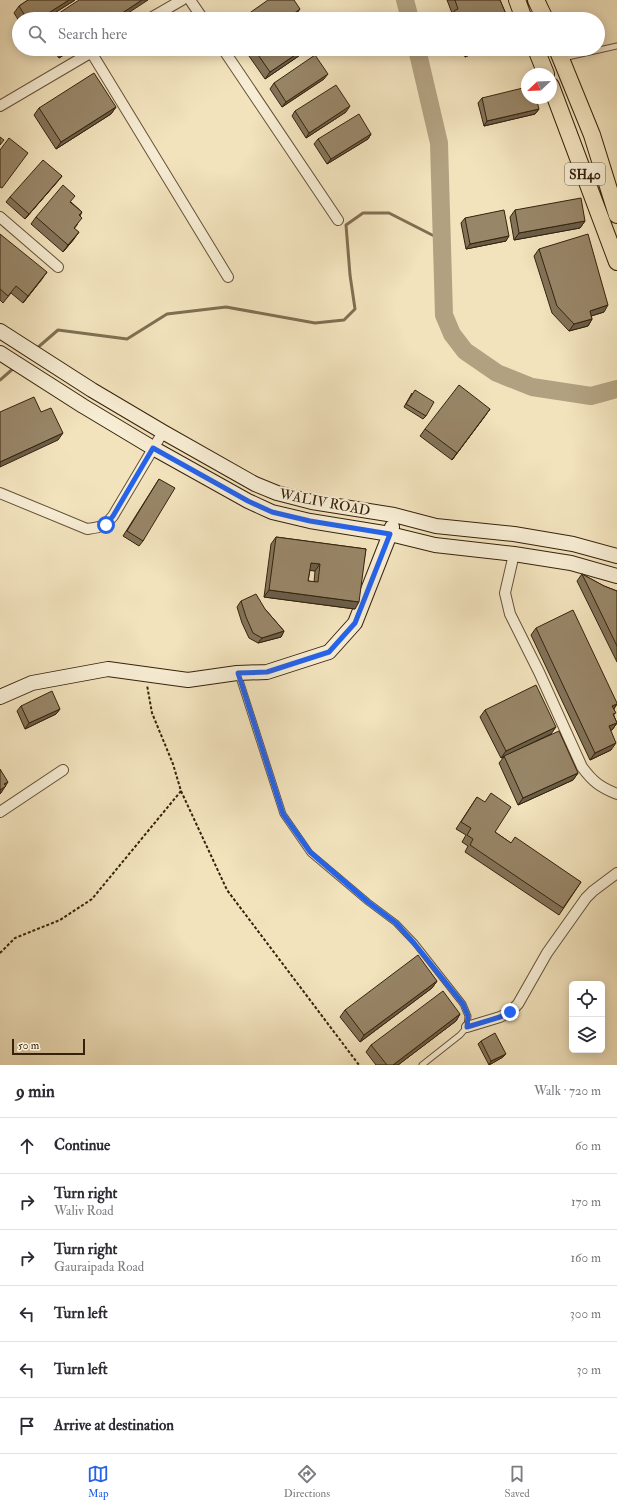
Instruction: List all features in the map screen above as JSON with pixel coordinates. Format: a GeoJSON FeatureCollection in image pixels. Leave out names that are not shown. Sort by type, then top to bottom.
{"type":"FeatureCollection","features":[{"type":"Feature","properties":{"kind":"main road"},"geometry":{"type":"LineString","coordinates":[[517,0],[521,12]]}},
{"type":"Feature","properties":{"kind":"main road"},"geometry":{"type":"LineString","coordinates":[[536,0],[542,12]]}},
{"type":"Feature","properties":{"kind":"main road"},"geometry":{"type":"LineString","coordinates":[[539,56],[544,68]]}},
{"type":"Feature","properties":{"kind":"main road","name":"SH40"},"geometry":{"type":"LineString","coordinates":[[561,56],[592,135],[617,215]]}},
{"type":"Feature","properties":{"kind":"main road","name":"SH40"},"geometry":{"type":"LineString","coordinates":[[557,102],[617,262]]}},
{"type":"Feature","properties":{"kind":"main road","name":"WALIV ROAD"},"geometry":{"type":"LineString","coordinates":[[0,331],[92,390],[163,432],[255,484],[276,493],[312,502],[394,515],[436,526],[514,534],[574,544],[617,556]]}},
{"type":"Feature","properties":{"kind":"main road","name":"WALIV ROAD"},"geometry":{"type":"LineString","coordinates":[[0,353],[83,406],[153,448],[248,501],[272,512],[310,521],[390,534],[434,545],[514,554],[571,563],[617,576]]}},
{"type":"Feature","properties":{"kind":"main road"},"geometry":{"type":"LineString","coordinates":[[0,696],[32,683],[108,669],[188,680],[238,673],[267,672],[329,652],[355,623],[390,534],[394,515]]}},
{"type":"Feature","properties":{"kind":"street"},"geometry":{"type":"LineString","coordinates":[[161,12],[182,0]]}},
{"type":"Feature","properties":{"kind":"street"},"geometry":{"type":"LineString","coordinates":[[190,0],[198,12]]}},
{"type":"Feature","properties":{"kind":"street"},"geometry":{"type":"LineString","coordinates":[[0,106],[85,56]]}},
{"type":"Feature","properties":{"kind":"street"},"geometry":{"type":"LineString","coordinates":[[97,56],[228,277]]}},
{"type":"Feature","properties":{"kind":"street"},"geometry":{"type":"LineString","coordinates":[[228,56],[338,220]]}},
{"type":"Feature","properties":{"kind":"street"},"geometry":{"type":"LineString","coordinates":[[0,217],[58,267]]}},
{"type":"Feature","properties":{"kind":"street"},"geometry":{"type":"LineString","coordinates":[[0,493],[87,529],[106,525],[113,516],[163,432]]}},
{"type":"Feature","properties":{"kind":"street"},"geometry":{"type":"LineString","coordinates":[[514,554],[505,593],[510,614],[539,672],[582,767],[591,779],[602,788],[617,794]]}},
{"type":"Feature","properties":{"kind":"street"},"geometry":{"type":"LineString","coordinates":[[0,812],[63,770]]}},
{"type":"Feature","properties":{"kind":"street"},"geometry":{"type":"LineString","coordinates":[[467,1027],[500,1017],[510,1012],[518,1004],[547,953],[586,898],[617,873]]}},
{"type":"Feature","properties":{"kind":"lane"},"geometry":{"type":"LineString","coordinates":[[605,48],[617,46]]}},
{"type":"Feature","properties":{"kind":"lane"},"geometry":{"type":"LineString","coordinates":[[238,673],[283,814],[310,852],[368,902],[396,923],[463,1004],[468,1016],[467,1027],[460,1035],[422,1065]]}},
{"type":"Feature","properties":{"kind":"path"},"geometry":{"type":"LineString","coordinates":[[145,674],[152,713],[173,764],[181,791],[228,890],[359,1065]]}},
{"type":"Feature","properties":{"kind":"path"},"geometry":{"type":"LineString","coordinates":[[0,953],[15,938],[60,920],[92,899],[181,791]]}},
{"type":"Feature","properties":{"kind":"building"},"geometry":{"type":"Polygon","coordinates":[[[28,0],[69,0],[50,12],[23,12],[19,6],[28,0]]]}},
{"type":"Feature","properties":{"kind":"building"},"geometry":{"type":"Polygon","coordinates":[[[79,0],[142,0],[124,12],[61,12],[79,0]]]}},
{"type":"Feature","properties":{"kind":"building"},"geometry":{"type":"Polygon","coordinates":[[[268,0],[294,0],[300,9],[296,12],[251,12],[268,0]]]}},
{"type":"Feature","properties":{"kind":"building"},"geometry":{"type":"Polygon","coordinates":[[[455,0],[500,0],[505,12],[454,12],[458,9],[455,0]]]}},
{"type":"Feature","properties":{"kind":"building"},"geometry":{"type":"Polygon","coordinates":[[[259,56],[294,56],[270,72],[259,56]]]}},
{"type":"Feature","properties":{"kind":"building"},"geometry":{"type":"Polygon","coordinates":[[[314,56],[316,56],[328,74],[286,102],[274,83],[314,56]]]}},
{"type":"Feature","properties":{"kind":"building"},"geometry":{"type":"Polygon","coordinates":[[[94,73],[116,107],[61,142],[39,108],[94,73]]]}},
{"type":"Feature","properties":{"kind":"building"},"geometry":{"type":"Polygon","coordinates":[[[336,85],[350,106],[309,133],[295,111],[336,85]]]}},
{"type":"Feature","properties":{"kind":"building"},"geometry":{"type":"Polygon","coordinates":[[[521,88],[521,104],[538,104],[539,109],[487,121],[482,98],[521,88]]]}},
{"type":"Feature","properties":{"kind":"building"},"geometry":{"type":"Polygon","coordinates":[[[359,114],[371,134],[331,159],[318,139],[359,114]]]}},
{"type":"Feature","properties":{"kind":"building"},"geometry":{"type":"Polygon","coordinates":[[[0,137],[4,140],[0,145],[0,137]]]}},
{"type":"Feature","properties":{"kind":"building"},"geometry":{"type":"Polygon","coordinates":[[[9,138],[28,153],[2,188],[0,187],[0,150],[9,138]]]}},
{"type":"Feature","properties":{"kind":"building"},"geometry":{"type":"Polygon","coordinates":[[[43,160],[62,176],[29,214],[10,197],[43,160]]]}},
{"type":"Feature","properties":{"kind":"building"},"geometry":{"type":"Polygon","coordinates":[[[63,185],[75,196],[70,202],[82,212],[79,215],[82,218],[74,228],[79,232],[68,245],[36,217],[63,185]]]}},
{"type":"Feature","properties":{"kind":"building"},"geometry":{"type":"Polygon","coordinates":[[[581,198],[585,221],[519,233],[515,210],[581,198]]]}},
{"type":"Feature","properties":{"kind":"building"},"geometry":{"type":"Polygon","coordinates":[[[504,210],[509,236],[470,244],[465,218],[504,210]]]}},
{"type":"Feature","properties":{"kind":"building"},"geometry":{"type":"Polygon","coordinates":[[[0,234],[47,272],[28,296],[16,286],[8,296],[0,289],[0,234]]]}},
{"type":"Feature","properties":{"kind":"building"},"geometry":{"type":"Polygon","coordinates":[[[588,234],[608,305],[590,311],[592,319],[574,324],[557,306],[539,249],[588,234]]]}},
{"type":"Feature","properties":{"kind":"building"},"geometry":{"type":"Polygon","coordinates":[[[459,385],[490,409],[457,453],[425,429],[459,385]]]}},
{"type":"Feature","properties":{"kind":"building"},"geometry":{"type":"Polygon","coordinates":[[[415,390],[434,402],[426,416],[406,404],[415,390]]]}},
{"type":"Feature","properties":{"kind":"building"},"geometry":{"type":"Polygon","coordinates":[[[34,397],[41,412],[51,408],[63,433],[0,462],[0,412],[34,397]]]}},
{"type":"Feature","properties":{"kind":"building"},"geometry":{"type":"Polygon","coordinates":[[[159,479],[175,488],[143,541],[127,531],[159,479]]]}},
{"type":"Feature","properties":{"kind":"building"},"geometry":{"type":"Polygon","coordinates":[[[276,537],[366,549],[359,602],[269,590],[276,537]],[[311,563],[308,581],[318,582],[320,564],[311,563]]]}},
{"type":"Feature","properties":{"kind":"building"},"geometry":{"type":"Polygon","coordinates":[[[582,574],[617,591],[617,646],[582,574]]]}},
{"type":"Feature","properties":{"kind":"building"},"geometry":{"type":"Polygon","coordinates":[[[256,594],[265,609],[284,631],[262,638],[253,633],[241,601],[256,594]]]}},
{"type":"Feature","properties":{"kind":"building"},"geometry":{"type":"Polygon","coordinates":[[[573,610],[617,703],[612,706],[616,713],[613,714],[617,723],[609,726],[616,743],[595,753],[536,628],[573,610]]]}},
{"type":"Feature","properties":{"kind":"building"},"geometry":{"type":"Polygon","coordinates":[[[536,685],[556,727],[506,751],[485,710],[536,685]]]}},
{"type":"Feature","properties":{"kind":"building"},"geometry":{"type":"Polygon","coordinates":[[[52,691],[60,709],[29,723],[21,706],[52,691]]]}},
{"type":"Feature","properties":{"kind":"building"},"geometry":{"type":"Polygon","coordinates":[[[559,731],[578,773],[523,798],[504,756],[559,731]]]}},
{"type":"Feature","properties":{"kind":"building"},"geometry":{"type":"Polygon","coordinates":[[[0,769],[8,782],[4,784],[6,786],[0,790],[0,769]]]}},
{"type":"Feature","properties":{"kind":"building"},"geometry":{"type":"Polygon","coordinates":[[[491,793],[511,807],[495,832],[511,843],[515,837],[581,882],[563,908],[470,845],[473,839],[467,835],[471,828],[461,822],[477,797],[485,802],[491,793]]]}},
{"type":"Feature","properties":{"kind":"building"},"geometry":{"type":"Polygon","coordinates":[[[418,955],[437,981],[364,1035],[345,1010],[418,955]]]}},
{"type":"Feature","properties":{"kind":"building"},"geometry":{"type":"Polygon","coordinates":[[[443,991],[460,1014],[393,1065],[387,1065],[371,1045],[443,991]]]}},
{"type":"Feature","properties":{"kind":"building"},"geometry":{"type":"Polygon","coordinates":[[[495,1033],[506,1054],[491,1061],[481,1041],[495,1033]]]}},
{"type":"Feature","properties":{"kind":"waterway"},"geometry":{"type":"LineString","coordinates":[[405,0],[408,12]]}},
{"type":"Feature","properties":{"kind":"waterway"},"geometry":{"type":"LineString","coordinates":[[419,56],[439,143],[444,315],[452,334],[465,351],[497,373],[532,387],[591,396],[617,389]]}},
{"type":"Feature","properties":{"kind":"waterway"},"geometry":{"type":"LineString","coordinates":[[36,349],[58,330],[127,339],[167,314],[226,307],[315,323],[344,320],[355,309],[350,275],[346,225],[363,213],[389,213],[442,240]]}},
{"type":"Feature","properties":{"kind":"waterway"},"geometry":{"type":"LineString","coordinates":[[0,380],[15,367]]}},
{"type":"Feature","properties":{"kind":"route"},"geometry":{"type":"LineString","coordinates":[[106,525],[113,516],[153,448],[248,501],[272,512],[310,521],[390,534],[355,623],[329,652],[267,672],[238,673],[283,814],[310,852],[368,902],[396,923],[414,943],[463,1004],[468,1016],[467,1027],[500,1017],[510,1012]]}}]}
